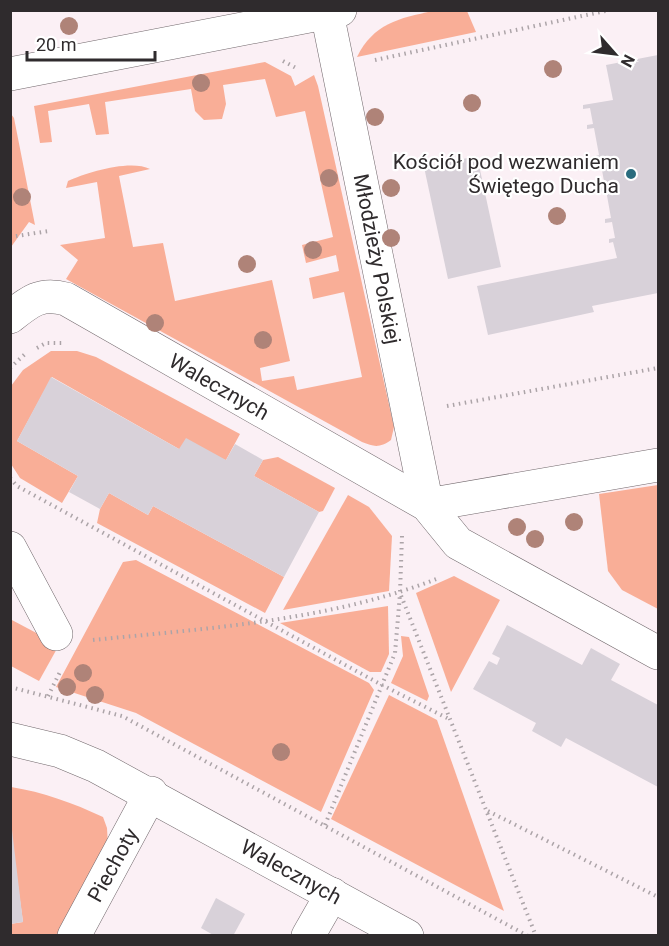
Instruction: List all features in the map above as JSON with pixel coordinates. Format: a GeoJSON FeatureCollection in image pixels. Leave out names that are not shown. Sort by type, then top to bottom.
{"type":"FeatureCollection","features":[{"type":"Feature","properties":{"kind":"street","name":"Młodzieży Polskiej"},"geometry":{"type":"LineString","coordinates":[[10,74],[333,12],[408,413],[414,498]]}},
{"type":"Feature","properties":{"kind":"street","name":"Walecznych"},"geometry":{"type":"LineString","coordinates":[[10,316],[32,300],[50,295],[66,299],[414,498]]}},
{"type":"Feature","properties":{"kind":"street"},"geometry":{"type":"LineString","coordinates":[[414,498],[658,465]]}},
{"type":"Feature","properties":{"kind":"street"},"geometry":{"type":"LineString","coordinates":[[414,498],[458,543],[658,653]]}},
{"type":"Feature","properties":{"kind":"street"},"geometry":{"type":"LineString","coordinates":[[10,548],[72,637]]}},
{"type":"Feature","properties":{"kind":"street","name":"Walecznych"},"geometry":{"type":"LineString","coordinates":[[10,739],[60,751],[151,794],[407,936]]}},
{"type":"Feature","properties":{"kind":"street","name":"Piechoty"},"geometry":{"type":"LineString","coordinates":[[74,936],[151,794]]}},
{"type":"Feature","properties":{"kind":"street"},"geometry":{"type":"LineString","coordinates":[[308,936],[332,894]]}},
{"type":"Feature","properties":{"kind":"path"},"geometry":{"type":"LineString","coordinates":[[10,237],[49,231]]}},
{"type":"Feature","properties":{"kind":"path"},"geometry":{"type":"LineString","coordinates":[[408,413],[658,368]]}},
{"type":"Feature","properties":{"kind":"path"},"geometry":{"type":"LineString","coordinates":[[10,478],[18,486],[382,685],[451,720]]}},
{"type":"Feature","properties":{"kind":"path"},"geometry":{"type":"LineString","coordinates":[[325,825],[395,653],[400,593],[414,498]]}},
{"type":"Feature","properties":{"kind":"path"},"geometry":{"type":"LineString","coordinates":[[72,637],[267,622],[400,593],[487,559]]}},
{"type":"Feature","properties":{"kind":"path"},"geometry":{"type":"LineString","coordinates":[[400,593],[536,936]]}},
{"type":"Feature","properties":{"kind":"path"},"geometry":{"type":"LineString","coordinates":[[10,687],[122,716],[528,936]]}},
{"type":"Feature","properties":{"kind":"path"},"geometry":{"type":"LineString","coordinates":[[486,810],[658,897]]}},
{"type":"Feature","properties":{"kind":"shaded area"},"geometry":{"type":"Polygon","coordinates":[[[433,11],[467,11],[476,32],[357,57],[371,37],[388,24],[409,16],[433,11]]]}},
{"type":"Feature","properties":{"kind":"shaded area"},"geometry":{"type":"Polygon","coordinates":[[[265,62],[291,76],[295,86],[314,75],[318,86],[394,427],[391,440],[384,444],[374,446],[362,442],[66,279],[78,260],[60,245],[105,238],[97,182],[66,188],[68,181],[109,168],[142,166],[150,169],[119,176],[133,247],[163,243],[175,301],[272,280],[290,361],[260,368],[262,381],[294,376],[297,390],[362,377],[344,292],[313,299],[309,278],[339,271],[336,255],[306,263],[302,245],[333,237],[305,111],[276,117],[265,79],[223,85],[226,104],[222,119],[204,120],[195,111],[191,89],[105,102],[109,134],[96,135],[89,104],[48,111],[52,142],[40,143],[34,106],[265,62]]]}},
{"type":"Feature","properties":{"kind":"shaded area"},"geometry":{"type":"Polygon","coordinates":[[[11,114],[14,118],[35,225],[29,222],[11,247],[11,114]]]}},
{"type":"Feature","properties":{"kind":"shaded area"},"geometry":{"type":"Polygon","coordinates":[[[51,351],[77,351],[96,357],[240,434],[226,460],[179,449],[52,377],[17,441],[78,476],[62,503],[20,478],[11,464],[11,386],[23,370],[51,351]]]}},
{"type":"Feature","properties":{"kind":"shaded area"},"geometry":{"type":"Polygon","coordinates":[[[278,457],[335,488],[323,511],[319,512],[254,476],[263,460],[278,457]]]}},
{"type":"Feature","properties":{"kind":"shaded area"},"geometry":{"type":"Polygon","coordinates":[[[658,485],[658,609],[622,590],[608,571],[599,494],[658,485]]]}},
{"type":"Feature","properties":{"kind":"shaded area"},"geometry":{"type":"Polygon","coordinates":[[[109,493],[148,515],[153,506],[284,577],[265,613],[97,523],[100,509],[109,493]]]}},
{"type":"Feature","properties":{"kind":"shaded area"},"geometry":{"type":"Polygon","coordinates":[[[348,495],[369,507],[392,536],[389,591],[283,610],[348,495]]]}},
{"type":"Feature","properties":{"kind":"shaded area"},"geometry":{"type":"Polygon","coordinates":[[[136,560],[369,683],[374,690],[321,812],[136,713],[56,687],[123,562],[136,560]]]}},
{"type":"Feature","properties":{"kind":"shaded area"},"geometry":{"type":"Polygon","coordinates":[[[454,576],[500,600],[451,692],[416,593],[454,576]]]}},
{"type":"Feature","properties":{"kind":"shaded area"},"geometry":{"type":"Polygon","coordinates":[[[388,606],[389,654],[381,672],[370,672],[280,623],[388,606]]]}},
{"type":"Feature","properties":{"kind":"shaded area"},"geometry":{"type":"Polygon","coordinates":[[[10,619],[59,645],[39,681],[11,666],[10,619]]]}},
{"type":"Feature","properties":{"kind":"shaded area"},"geometry":{"type":"Polygon","coordinates":[[[401,636],[409,637],[429,696],[427,701],[391,683],[403,656],[401,636]]]}},
{"type":"Feature","properties":{"kind":"shaded area"},"geometry":{"type":"Polygon","coordinates":[[[389,695],[437,720],[504,911],[331,819],[389,695]]]}},
{"type":"Feature","properties":{"kind":"shaded area"},"geometry":{"type":"Polygon","coordinates":[[[11,787],[46,795],[92,812],[103,817],[107,828],[108,846],[58,935],[11,935],[10,924],[23,922],[11,835],[11,787]]]}},
{"type":"Feature","properties":{"kind":"building"},"geometry":{"type":"Polygon","coordinates":[[[658,55],[658,293],[592,306],[594,312],[488,335],[477,286],[617,258],[613,242],[609,243],[609,239],[615,238],[612,222],[605,223],[605,219],[611,218],[606,190],[600,192],[599,188],[605,187],[600,159],[593,161],[593,157],[599,155],[594,128],[587,129],[587,125],[593,124],[590,108],[583,109],[583,105],[613,100],[606,65],[658,55]]]}},
{"type":"Feature","properties":{"kind":"building"},"geometry":{"type":"Polygon","coordinates":[[[477,156],[501,267],[448,279],[424,167],[477,156]]]}},
{"type":"Feature","properties":{"kind":"building"},"geometry":{"type":"Polygon","coordinates":[[[51,377],[179,449],[186,438],[226,460],[235,444],[263,460],[254,476],[319,512],[284,577],[153,506],[148,515],[109,493],[100,509],[69,492],[78,476],[17,441],[51,377]]]}},
{"type":"Feature","properties":{"kind":"building"},"geometry":{"type":"Polygon","coordinates":[[[507,625],[582,665],[591,648],[620,664],[611,680],[658,705],[658,787],[566,738],[561,747],[532,731],[536,723],[473,689],[489,661],[497,665],[500,658],[492,654],[507,625]]]}},
{"type":"Feature","properties":{"kind":"building"},"geometry":{"type":"Polygon","coordinates":[[[12,830],[23,922],[10,924],[10,831],[12,830]]]}},
{"type":"Feature","properties":{"kind":"building"},"geometry":{"type":"Polygon","coordinates":[[[216,898],[245,914],[233,936],[215,936],[201,928],[216,898]]]}},
{"type":"Feature","properties":{"kind":"place","name":"Kościół pod wezwaniem Świętego Ducha"},"geometry":{"type":"Point","coordinates":[631,174]}}]}
